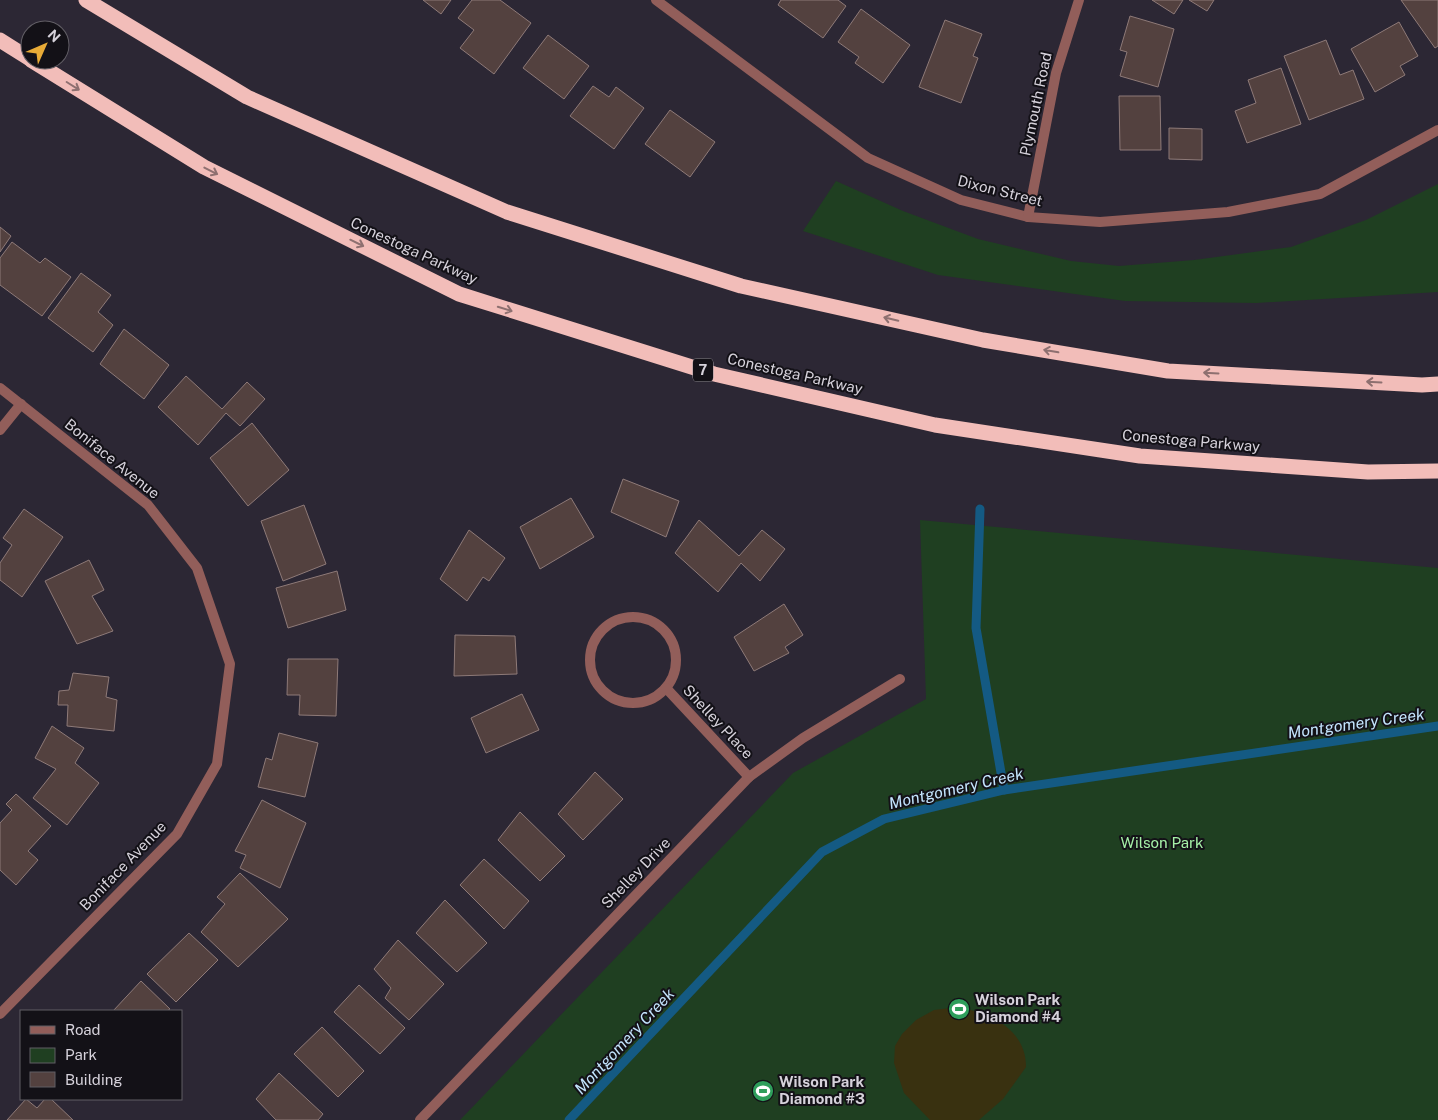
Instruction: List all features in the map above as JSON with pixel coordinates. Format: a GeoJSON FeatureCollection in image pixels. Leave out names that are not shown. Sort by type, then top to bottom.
{"type":"FeatureCollection","features":[{"type":"Feature","properties":{"kind":"highway"},"geometry":{"type":"LineString","coordinates":[[86,0],[247,97],[507,212],[741,286],[983,340],[1168,371],[1422,385],[1438,384]]}},
{"type":"Feature","properties":{"kind":"highway","name":"Conestoga Parkway"},"geometry":{"type":"LineString","coordinates":[[0,40],[20,53]]}},
{"type":"Feature","properties":{"kind":"highway","name":"Conestoga Parkway"},"geometry":{"type":"LineString","coordinates":[[47,70],[204,167],[459,294],[714,374],[935,425],[1140,456],[1368,472],[1438,471]]}},
{"type":"Feature","properties":{"kind":"street","name":"Dixon Street"},"geometry":{"type":"LineString","coordinates":[[656,0],[868,158],[961,200],[1028,217],[1110,222],[1228,212],[1320,194],[1438,130]]}},
{"type":"Feature","properties":{"kind":"street","name":"Plymouth Road"},"geometry":{"type":"LineString","coordinates":[[1028,217],[1056,72],[1079,0]]}},
{"type":"Feature","properties":{"kind":"street","name":"Boniface Avenue"},"geometry":{"type":"LineString","coordinates":[[0,388],[148,506],[197,568],[230,664],[217,764],[177,834],[0,1014]]}},
{"type":"Feature","properties":{"kind":"street"},"geometry":{"type":"LineString","coordinates":[[0,430],[21,404]]}},
{"type":"Feature","properties":{"kind":"street","name":"Shelley Place"},"geometry":{"type":"LineString","coordinates":[[634,616],[648,619],[660,626],[669,636],[676,662],[673,676],[666,688],[648,700],[626,703],[612,698],[600,689],[592,676],[589,662],[591,647],[598,634],[608,624],[620,618],[634,616]]}},
{"type":"Feature","properties":{"kind":"street","name":"Shelley Drive"},"geometry":{"type":"LineString","coordinates":[[420,1120],[749,777],[803,738],[900,679]]}},
{"type":"Feature","properties":{"kind":"street","name":"Shelley Place"},"geometry":{"type":"LineString","coordinates":[[666,688],[749,777]]}},
{"type":"Feature","properties":{"kind":"green space"},"geometry":{"type":"Polygon","coordinates":[[[836,181],[903,211],[978,239],[1071,261],[1119,266],[1194,260],[1291,247],[1366,220],[1438,184],[1438,292],[1256,303],[1125,301],[938,275],[803,231],[836,181]]]}},
{"type":"Feature","properties":{"kind":"green space","name":"Wilson Park"},"geometry":{"type":"Polygon","coordinates":[[[920,520],[1438,568],[1438,1120],[460,1120],[793,773],[926,699],[920,520]]]}},
{"type":"Feature","properties":{"kind":"sand"},"geometry":{"type":"Polygon","coordinates":[[[958,1007],[982,1014],[1004,1025],[1020,1042],[1026,1067],[1003,1099],[979,1120],[930,1120],[904,1093],[894,1063],[895,1046],[902,1034],[916,1020],[934,1010],[958,1007]]]}},
{"type":"Feature","properties":{"kind":"building"},"geometry":{"type":"Polygon","coordinates":[[[423,0],[451,0],[441,14],[423,0]]]}},
{"type":"Feature","properties":{"kind":"building"},"geometry":{"type":"Polygon","coordinates":[[[472,0],[500,0],[531,23],[494,74],[460,48],[474,30],[458,18],[472,0]]]}},
{"type":"Feature","properties":{"kind":"building"},"geometry":{"type":"Polygon","coordinates":[[[781,0],[838,0],[846,6],[823,38],[778,5],[781,0]]]}},
{"type":"Feature","properties":{"kind":"building"},"geometry":{"type":"Polygon","coordinates":[[[1152,0],[1183,0],[1174,14],[1152,0]]]}},
{"type":"Feature","properties":{"kind":"building"},"geometry":{"type":"Polygon","coordinates":[[[1189,0],[1214,0],[1207,11],[1189,0]]]}},
{"type":"Feature","properties":{"kind":"building"},"geometry":{"type":"Polygon","coordinates":[[[1401,0],[1438,0],[1438,46],[1435,48],[1401,0]]]}},
{"type":"Feature","properties":{"kind":"building"},"geometry":{"type":"Polygon","coordinates":[[[861,9],[910,45],[883,83],[855,63],[859,57],[838,42],[861,9]]]}},
{"type":"Feature","properties":{"kind":"building"},"geometry":{"type":"Polygon","coordinates":[[[1130,16],[1174,29],[1158,87],[1120,76],[1127,52],[1120,50],[1130,16]]]}},
{"type":"Feature","properties":{"kind":"building"},"geometry":{"type":"Polygon","coordinates":[[[945,20],[982,34],[973,56],[978,58],[961,103],[919,87],[945,20]]]}},
{"type":"Feature","properties":{"kind":"building"},"geometry":{"type":"Polygon","coordinates":[[[1399,22],[1418,56],[1400,66],[1405,75],[1375,92],[1351,49],[1399,22]]]}},
{"type":"Feature","properties":{"kind":"building"},"geometry":{"type":"Polygon","coordinates":[[[548,35],[589,66],[564,99],[523,68],[548,35]]]}},
{"type":"Feature","properties":{"kind":"building"},"geometry":{"type":"Polygon","coordinates":[[[1326,40],[1340,75],[1353,70],[1364,99],[1309,120],[1284,56],[1326,40]]]}},
{"type":"Feature","properties":{"kind":"building"},"geometry":{"type":"Polygon","coordinates":[[[1281,68],[1301,124],[1247,143],[1235,111],[1256,103],[1248,80],[1281,68]]]}},
{"type":"Feature","properties":{"kind":"building"},"geometry":{"type":"Polygon","coordinates":[[[593,86],[609,97],[616,87],[644,108],[614,149],[570,116],[593,86]]]}},
{"type":"Feature","properties":{"kind":"building"},"geometry":{"type":"Polygon","coordinates":[[[1119,96],[1160,96],[1161,150],[1120,150],[1119,96]]]}},
{"type":"Feature","properties":{"kind":"building"},"geometry":{"type":"Polygon","coordinates":[[[670,110],[715,142],[690,177],[645,144],[670,110]]]}},
{"type":"Feature","properties":{"kind":"building"},"geometry":{"type":"Polygon","coordinates":[[[1169,128],[1202,129],[1202,160],[1169,159],[1169,128]]]}},
{"type":"Feature","properties":{"kind":"building"},"geometry":{"type":"Polygon","coordinates":[[[0,227],[11,236],[0,252],[0,227]]]}},
{"type":"Feature","properties":{"kind":"building"},"geometry":{"type":"Polygon","coordinates":[[[12,242],[40,263],[45,258],[71,277],[42,316],[0,285],[0,258],[12,242]]]}},
{"type":"Feature","properties":{"kind":"building"},"geometry":{"type":"Polygon","coordinates":[[[81,273],[111,295],[98,312],[113,325],[93,352],[48,318],[81,273]]]}},
{"type":"Feature","properties":{"kind":"building"},"geometry":{"type":"Polygon","coordinates":[[[124,329],[169,365],[144,399],[100,364],[124,329]]]}},
{"type":"Feature","properties":{"kind":"building"},"geometry":{"type":"Polygon","coordinates":[[[186,376],[222,409],[247,382],[265,399],[240,426],[226,413],[198,445],[158,407],[186,376]]]}},
{"type":"Feature","properties":{"kind":"building"},"geometry":{"type":"Polygon","coordinates":[[[252,423],[289,470],[248,506],[210,458],[252,423]]]}},
{"type":"Feature","properties":{"kind":"building"},"geometry":{"type":"Polygon","coordinates":[[[623,479],[679,501],[666,537],[611,512],[623,479]]]}},
{"type":"Feature","properties":{"kind":"building"},"geometry":{"type":"Polygon","coordinates":[[[571,498],[594,537],[540,569],[520,527],[571,498]]]}},
{"type":"Feature","properties":{"kind":"building"},"geometry":{"type":"Polygon","coordinates":[[[304,505],[326,564],[283,581],[261,521],[304,505]]]}},
{"type":"Feature","properties":{"kind":"building"},"geometry":{"type":"Polygon","coordinates":[[[24,509],[63,537],[22,597],[0,580],[0,563],[12,545],[3,538],[24,509]]]}},
{"type":"Feature","properties":{"kind":"building"},"geometry":{"type":"Polygon","coordinates":[[[699,520],[739,556],[762,530],[785,549],[760,581],[741,563],[718,592],[675,553],[699,520]]]}},
{"type":"Feature","properties":{"kind":"building"},"geometry":{"type":"Polygon","coordinates":[[[469,530],[505,558],[489,581],[483,577],[467,601],[440,579],[469,530]]]}},
{"type":"Feature","properties":{"kind":"building"},"geometry":{"type":"Polygon","coordinates":[[[89,560],[104,590],[92,596],[113,631],[77,644],[45,581],[89,560]]]}},
{"type":"Feature","properties":{"kind":"building"},"geometry":{"type":"Polygon","coordinates":[[[337,571],[346,610],[288,628],[276,588],[337,571]]]}},
{"type":"Feature","properties":{"kind":"building"},"geometry":{"type":"Polygon","coordinates":[[[784,604],[803,635],[785,647],[789,653],[754,671],[734,637],[784,604]]]}},
{"type":"Feature","properties":{"kind":"building"},"geometry":{"type":"Polygon","coordinates":[[[455,635],[515,636],[517,674],[454,676],[455,635]]]}},
{"type":"Feature","properties":{"kind":"building"},"geometry":{"type":"Polygon","coordinates":[[[288,659],[338,659],[336,716],[299,715],[300,695],[287,695],[288,659]]]}},
{"type":"Feature","properties":{"kind":"building"},"geometry":{"type":"Polygon","coordinates":[[[73,673],[109,677],[106,697],[117,700],[114,731],[67,726],[68,705],[58,705],[59,691],[69,690],[73,673]]]}},
{"type":"Feature","properties":{"kind":"building"},"geometry":{"type":"Polygon","coordinates":[[[522,694],[539,730],[486,753],[471,718],[522,694]]]}},
{"type":"Feature","properties":{"kind":"building"},"geometry":{"type":"Polygon","coordinates":[[[52,726],[84,748],[75,763],[99,783],[67,825],[33,798],[56,769],[35,758],[52,726]]]}},
{"type":"Feature","properties":{"kind":"building"},"geometry":{"type":"Polygon","coordinates":[[[279,733],[318,743],[305,797],[258,787],[266,758],[272,760],[279,733]]]}},
{"type":"Feature","properties":{"kind":"building"},"geometry":{"type":"Polygon","coordinates":[[[595,772],[623,799],[583,840],[558,814],[595,772]]]}},
{"type":"Feature","properties":{"kind":"building"},"geometry":{"type":"Polygon","coordinates":[[[16,794],[51,826],[28,851],[38,860],[16,885],[0,870],[0,823],[12,810],[6,804],[16,794]]]}},
{"type":"Feature","properties":{"kind":"building"},"geometry":{"type":"Polygon","coordinates":[[[262,800],[306,823],[280,888],[240,868],[246,855],[235,851],[262,800]]]}},
{"type":"Feature","properties":{"kind":"building"},"geometry":{"type":"Polygon","coordinates":[[[520,812],[565,856],[540,881],[498,840],[520,812]]]}},
{"type":"Feature","properties":{"kind":"building"},"geometry":{"type":"Polygon","coordinates":[[[484,859],[529,901],[504,929],[460,885],[484,859]]]}},
{"type":"Feature","properties":{"kind":"building"},"geometry":{"type":"Polygon","coordinates":[[[240,873],[288,919],[238,967],[201,932],[225,904],[217,897],[240,873]]]}},
{"type":"Feature","properties":{"kind":"building"},"geometry":{"type":"Polygon","coordinates":[[[445,900],[487,943],[457,972],[416,933],[445,900]]]}},
{"type":"Feature","properties":{"kind":"building"},"geometry":{"type":"Polygon","coordinates":[[[189,933],[218,960],[176,1002],[147,974],[189,933]]]}},
{"type":"Feature","properties":{"kind":"building"},"geometry":{"type":"Polygon","coordinates":[[[398,940],[444,984],[409,1020],[385,998],[391,988],[374,969],[398,940]]]}},
{"type":"Feature","properties":{"kind":"building"},"geometry":{"type":"Polygon","coordinates":[[[141,981],[170,1009],[168,1010],[114,1010],[141,981]]]}},
{"type":"Feature","properties":{"kind":"building"},"geometry":{"type":"Polygon","coordinates":[[[359,985],[405,1028],[380,1054],[334,1012],[359,985]]]}},
{"type":"Feature","properties":{"kind":"building"},"geometry":{"type":"Polygon","coordinates":[[[322,1027],[364,1071],[338,1097],[294,1054],[322,1027]]]}},
{"type":"Feature","properties":{"kind":"building"},"geometry":{"type":"Polygon","coordinates":[[[279,1073],[323,1114],[318,1120],[276,1120],[256,1099],[279,1073]]]}},
{"type":"Feature","properties":{"kind":"building"},"geometry":{"type":"Polygon","coordinates":[[[25,1100],[37,1108],[44,1100],[52,1100],[73,1120],[7,1120],[25,1100]]]}},
{"type":"Feature","properties":{"kind":"waterway"},"geometry":{"type":"LineString","coordinates":[[980,509],[976,628],[1004,790]]}},
{"type":"Feature","properties":{"kind":"waterway","name":"Montgomery Creek"},"geometry":{"type":"LineString","coordinates":[[569,1120],[822,852],[884,819],[1004,790],[1438,726]]}},
{"type":"Feature","properties":{"kind":"place","name":"Wilson Park Diamond #4"},"geometry":{"type":"Point","coordinates":[959,1009]}},
{"type":"Feature","properties":{"kind":"place","name":"Wilson Park Diamond #3"},"geometry":{"type":"Point","coordinates":[763,1091]}}]}
